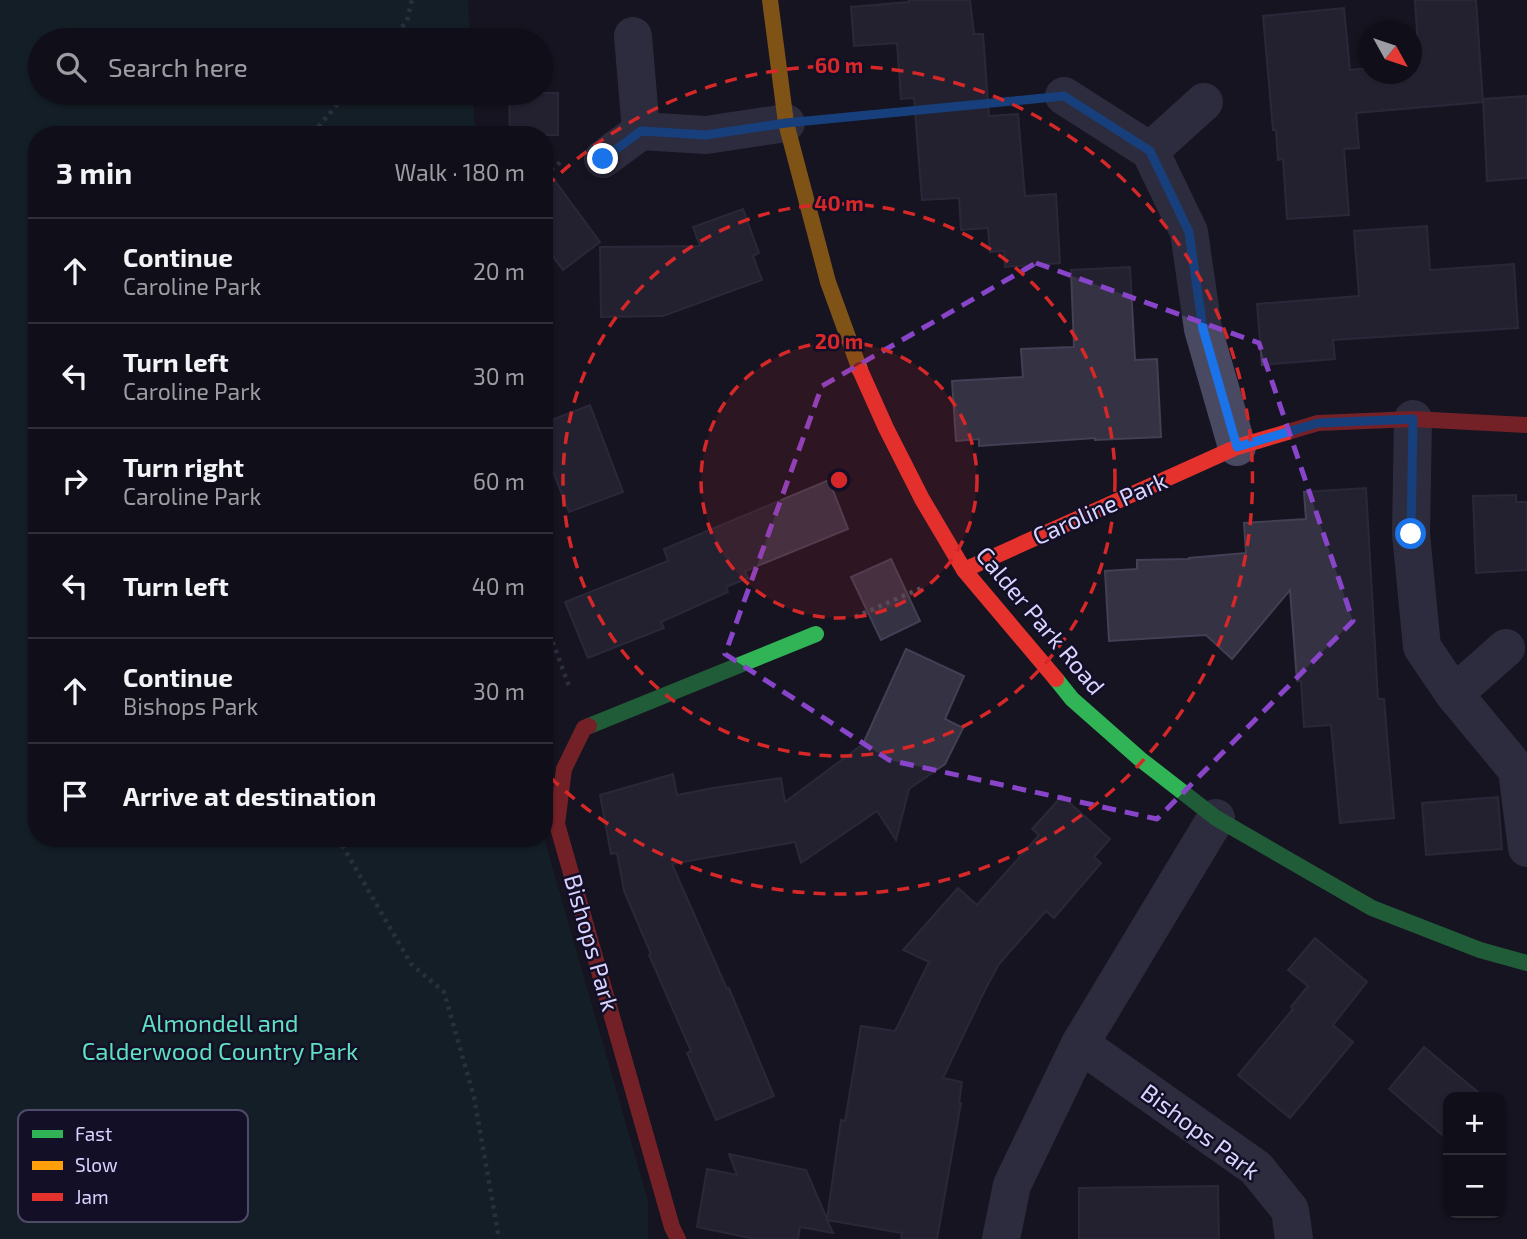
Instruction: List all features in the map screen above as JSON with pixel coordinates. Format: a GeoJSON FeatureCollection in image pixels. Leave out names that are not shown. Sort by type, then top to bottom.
{"type":"FeatureCollection","features":[{"type":"Feature","properties":{"kind":"street","name":"Calder Park Road"},"geometry":{"type":"LineString","coordinates":[[770,0],[786,123],[828,282],[854,358],[886,428],[922,499],[964,570],[1072,699],[1140,759],[1216,818],[1372,908],[1480,950],[1527,963]]}},
{"type":"Feature","properties":{"kind":"street"},"geometry":{"type":"LineString","coordinates":[[633,36],[641,131]]}},
{"type":"Feature","properties":{"kind":"street"},"geometry":{"type":"LineString","coordinates":[[1064,96],[1150,151],[1189,232],[1203,329],[1237,447]]}},
{"type":"Feature","properties":{"kind":"street"},"geometry":{"type":"LineString","coordinates":[[1150,151],[1204,102]]}},
{"type":"Feature","properties":{"kind":"street"},"geometry":{"type":"LineString","coordinates":[[603,159],[641,131],[706,135],[786,123]]}},
{"type":"Feature","properties":{"kind":"street"},"geometry":{"type":"LineString","coordinates":[[1413,419],[1411,534],[1422,648],[1454,694],[1517,770],[1527,848]]}},
{"type":"Feature","properties":{"kind":"street","name":"Caroline Park"},"geometry":{"type":"LineString","coordinates":[[964,570],[1237,447],[1318,423],[1413,419],[1527,425]]}},
{"type":"Feature","properties":{"kind":"street"},"geometry":{"type":"LineString","coordinates":[[584,728],[816,634]]}},
{"type":"Feature","properties":{"kind":"street"},"geometry":{"type":"LineString","coordinates":[[1454,694],[1506,648]]}},
{"type":"Feature","properties":{"kind":"street","name":"Bishops Park"},"geometry":{"type":"LineString","coordinates":[[584,728],[564,769],[557,824],[672,1227],[678,1239]]}},
{"type":"Feature","properties":{"kind":"street"},"geometry":{"type":"LineString","coordinates":[[1001,1239],[1012,1185],[1080,1044],[1216,818]]}},
{"type":"Feature","properties":{"kind":"street","name":"Bishops Park"},"geometry":{"type":"LineString","coordinates":[[1080,1044],[1256,1168],[1290,1210],[1294,1239]]}},
{"type":"Feature","properties":{"kind":"path"},"geometry":{"type":"LineString","coordinates":[[401,28],[407,21],[412,0]]}},
{"type":"Feature","properties":{"kind":"path"},"geometry":{"type":"LineString","coordinates":[[786,123],[1064,96]]}},
{"type":"Feature","properties":{"kind":"path"},"geometry":{"type":"LineString","coordinates":[[319,126],[337,105]]}},
{"type":"Feature","properties":{"kind":"path"},"geometry":{"type":"LineString","coordinates":[[816,634],[964,570]]}},
{"type":"Feature","properties":{"kind":"path"},"geometry":{"type":"LineString","coordinates":[[553,643],[584,728]]}},
{"type":"Feature","properties":{"kind":"path"},"geometry":{"type":"LineString","coordinates":[[343,847],[411,964],[444,992],[474,1097],[499,1239]]}},
{"type":"Feature","properties":{"kind":"highlighted area"},"geometry":{"type":"Polygon","coordinates":[[[1036,263],[1259,343],[1353,621],[1157,819],[889,760],[725,654],[822,386],[1036,263]]]}},
{"type":"Feature","properties":{"kind":"green space","name":"Almondell and Calderwood Country Park"},"geometry":{"type":"Polygon","coordinates":[[[0,0],[468,0],[469,28],[28,28],[28,105],[474,105],[475,126],[28,126],[28,847],[547,847],[648,1201],[648,1239],[0,1239],[0,0]]]}},
{"type":"Feature","properties":{"kind":"building"},"geometry":{"type":"Polygon","coordinates":[[[909,0],[970,0],[974,34],[983,34],[989,116],[1018,114],[1025,196],[1056,194],[1060,263],[1005,267],[1004,251],[990,252],[988,228],[961,230],[959,198],[922,200],[914,98],[901,99],[897,43],[854,46],[851,7],[909,0]]]}},
{"type":"Feature","properties":{"kind":"building"},"geometry":{"type":"Polygon","coordinates":[[[1415,0],[1476,0],[1483,102],[1356,113],[1359,148],[1344,149],[1349,215],[1287,219],[1283,159],[1278,160],[1276,130],[1273,130],[1263,16],[1344,8],[1350,70],[1359,69],[1359,84],[1422,84],[1422,21],[1416,21],[1415,0]]]}},
{"type":"Feature","properties":{"kind":"building"},"geometry":{"type":"Polygon","coordinates":[[[553,93],[558,93],[558,135],[553,135],[553,126],[510,126],[509,105],[553,105],[553,93]]]}},
{"type":"Feature","properties":{"kind":"building"},"geometry":{"type":"Polygon","coordinates":[[[1527,96],[1527,178],[1487,181],[1483,99],[1527,96]]]}},
{"type":"Feature","properties":{"kind":"building"},"geometry":{"type":"Polygon","coordinates":[[[553,178],[600,242],[563,270],[553,257],[553,178]]]}},
{"type":"Feature","properties":{"kind":"building"},"geometry":{"type":"Polygon","coordinates":[[[743,209],[759,253],[753,256],[762,280],[663,316],[601,317],[600,247],[700,246],[693,227],[743,209]]]}},
{"type":"Feature","properties":{"kind":"building"},"geometry":{"type":"Polygon","coordinates":[[[1427,226],[1430,270],[1514,264],[1518,328],[1333,340],[1335,359],[1262,365],[1257,304],[1359,296],[1354,231],[1427,226]]]}},
{"type":"Feature","properties":{"kind":"building"},"geometry":{"type":"Polygon","coordinates":[[[1130,267],[1135,360],[1157,359],[1161,437],[1095,438],[979,446],[979,439],[956,441],[952,381],[1023,377],[1021,349],[1074,347],[1071,270],[1130,267]]]}},
{"type":"Feature","properties":{"kind":"building"},"geometry":{"type":"Polygon","coordinates":[[[590,405],[623,492],[569,512],[553,472],[553,419],[590,405]]]}},
{"type":"Feature","properties":{"kind":"building"},"geometry":{"type":"Polygon","coordinates":[[[829,480],[848,529],[745,571],[748,578],[726,587],[728,592],[661,622],[664,628],[588,658],[565,602],[668,561],[664,549],[829,480]]]}},
{"type":"Feature","properties":{"kind":"building"},"geometry":{"type":"Polygon","coordinates":[[[1366,488],[1378,699],[1384,699],[1394,818],[1340,823],[1331,725],[1304,727],[1301,681],[1297,681],[1290,590],[1232,659],[1206,635],[1109,641],[1105,571],[1137,569],[1137,560],[1189,559],[1246,553],[1244,523],[1306,519],[1304,492],[1366,488]]]}},
{"type":"Feature","properties":{"kind":"building"},"geometry":{"type":"Polygon","coordinates":[[[1516,495],[1516,502],[1527,502],[1527,570],[1476,573],[1473,496],[1516,495]]]}},
{"type":"Feature","properties":{"kind":"building"},"geometry":{"type":"Polygon","coordinates":[[[891,559],[920,621],[881,640],[851,577],[891,559]]]}},
{"type":"Feature","properties":{"kind":"building"},"geometry":{"type":"Polygon","coordinates":[[[906,649],[964,676],[945,719],[963,728],[945,764],[909,789],[896,840],[877,811],[801,863],[795,842],[672,864],[727,989],[729,988],[774,1096],[716,1120],[687,1053],[691,1051],[624,891],[617,853],[611,854],[600,795],[673,774],[677,795],[781,778],[785,802],[863,744],[906,649]]]}},
{"type":"Feature","properties":{"kind":"building"},"geometry":{"type":"Polygon","coordinates":[[[1062,796],[1110,839],[1094,857],[1101,863],[1054,918],[1046,911],[999,964],[943,1078],[962,1082],[961,1103],[937,1239],[901,1239],[902,1233],[827,1220],[833,1233],[800,1227],[798,1239],[755,1239],[697,1227],[707,1169],[737,1175],[729,1154],[806,1170],[827,1219],[841,1120],[845,1121],[861,1026],[895,1031],[929,962],[903,950],[958,888],[977,905],[1039,835],[1032,829],[1062,796]]]}},
{"type":"Feature","properties":{"kind":"building"},"geometry":{"type":"Polygon","coordinates":[[[1498,797],[1502,849],[1426,855],[1422,803],[1498,797]]]}},
{"type":"Feature","properties":{"kind":"building"},"geometry":{"type":"Polygon","coordinates":[[[1315,938],[1367,982],[1333,1025],[1353,1042],[1290,1118],[1238,1075],[1293,1009],[1291,1007],[1308,986],[1288,970],[1315,938]]]}},
{"type":"Feature","properties":{"kind":"building"},"geometry":{"type":"Polygon","coordinates":[[[1424,1047],[1478,1092],[1443,1092],[1443,1136],[1389,1089],[1424,1047]]]}},
{"type":"Feature","properties":{"kind":"building"},"geometry":{"type":"Polygon","coordinates":[[[1218,1186],[1219,1239],[1079,1239],[1079,1188],[1218,1186]]]}},
{"type":"Feature","properties":{"kind":"traffic: fast"},"geometry":{"type":"LineString","coordinates":[[589,726],[816,634]]}},
{"type":"Feature","properties":{"kind":"traffic: fast"},"geometry":{"type":"LineString","coordinates":[[1056,679],[1072,699],[1140,759],[1216,818],[1372,908],[1480,950],[1527,963]]}},
{"type":"Feature","properties":{"kind":"traffic: slow"},"geometry":{"type":"LineString","coordinates":[[770,0],[786,123],[828,282],[860,370]]}},
{"type":"Feature","properties":{"kind":"traffic: jam"},"geometry":{"type":"LineString","coordinates":[[860,370],[922,499],[964,570],[1056,679]]}},
{"type":"Feature","properties":{"kind":"traffic: jam"},"geometry":{"type":"LineString","coordinates":[[964,570],[1237,447],[1318,423],[1413,419],[1527,425]]}},
{"type":"Feature","properties":{"kind":"traffic: jam"},"geometry":{"type":"LineString","coordinates":[[589,726],[584,728],[564,769],[557,824],[672,1227],[678,1239]]}},
{"type":"Feature","properties":{"kind":"route"},"geometry":{"type":"LineString","coordinates":[[603,159],[641,131],[706,135],[786,123],[1064,96],[1150,151],[1189,232],[1203,329],[1237,447],[1318,423],[1413,419],[1411,534]]}}]}
